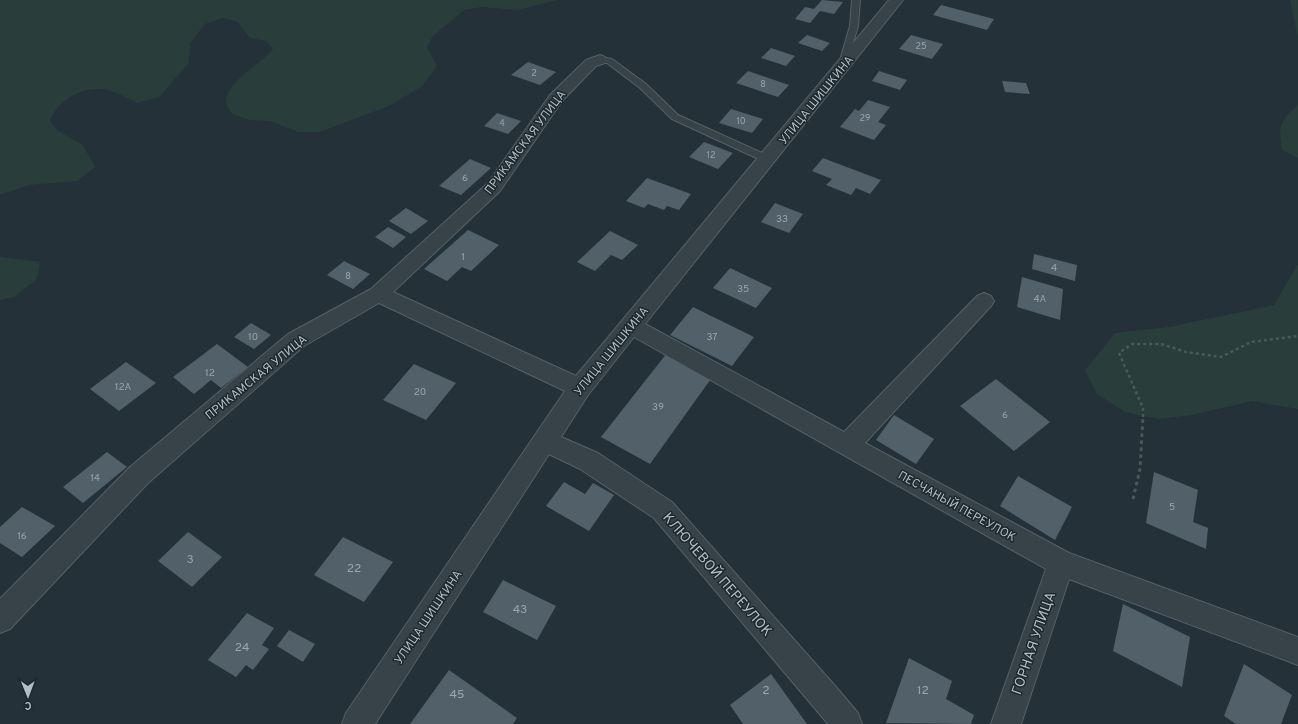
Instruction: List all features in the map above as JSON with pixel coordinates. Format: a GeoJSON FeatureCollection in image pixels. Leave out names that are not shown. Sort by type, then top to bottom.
{"type":"FeatureCollection","features":[{"type":"Feature","properties":{"kind":"street","name":"УЛИЦА ШИШКИНА"},"geometry":{"type":"LineString","coordinates":[[356,724],[580,388],[896,0]]}},
{"type":"Feature","properties":{"kind":"street","name":"ПРИКАМСКАЯ УЛИЦА"},"geometry":{"type":"LineString","coordinates":[[0,619],[139,475],[296,340],[378,294],[494,187],[556,98],[591,63],[600,60]]}},
{"type":"Feature","properties":{"kind":"street"},"geometry":{"type":"LineString","coordinates":[[378,294],[580,388]]}},
{"type":"Feature","properties":{"kind":"street"},"geometry":{"type":"LineString","coordinates":[[847,446],[984,301]]}},
{"type":"Feature","properties":{"kind":"street","name":"ПЕСЧАНЫЙ ПЕРЕУЛОК"},"geometry":{"type":"LineString","coordinates":[[631,326],[1061,563],[1298,651]]}},
{"type":"Feature","properties":{"kind":"street","name":"КЛЮЧЕВОЙ ПЕРЕУЛОК"},"geometry":{"type":"LineString","coordinates":[[545,440],[589,461],[663,510],[826,697],[847,724]]}},
{"type":"Feature","properties":{"kind":"street","name":"ГОРНАЯ УЛИЦА"},"geometry":{"type":"LineString","coordinates":[[1006,724],[1061,563]]}},
{"type":"Feature","properties":{"kind":"lane"},"geometry":{"type":"LineString","coordinates":[[842,67],[854,26],[856,0]]}},
{"type":"Feature","properties":{"kind":"lane"},"geometry":{"type":"LineString","coordinates":[[600,60],[609,61],[643,86],[675,117],[767,159]]}},
{"type":"Feature","properties":{"kind":"path"},"geometry":{"type":"LineString","coordinates":[[1133,499],[1140,469],[1143,408],[1118,353],[1132,344],[1161,344],[1186,352],[1221,357],[1251,342],[1298,336]]}},
{"type":"Feature","properties":{"kind":"green space"},"geometry":{"type":"Polygon","coordinates":[[[0,0],[558,0],[517,10],[482,7],[464,10],[433,36],[427,47],[437,66],[421,87],[389,106],[320,132],[298,132],[270,121],[249,120],[232,114],[226,103],[227,95],[231,88],[273,49],[266,41],[250,38],[238,22],[223,18],[205,24],[190,43],[189,63],[159,97],[137,103],[112,91],[93,89],[75,94],[60,105],[50,121],[57,130],[83,145],[95,167],[77,181],[28,185],[0,195],[0,0]]]}},
{"type":"Feature","properties":{"kind":"green space"},"geometry":{"type":"Polygon","coordinates":[[[1290,0],[1298,0],[1298,38],[1290,0]]]}},
{"type":"Feature","properties":{"kind":"green space"},"geometry":{"type":"Polygon","coordinates":[[[1298,105],[1298,158],[1282,150],[1280,135],[1282,124],[1287,115],[1298,105]]]}},
{"type":"Feature","properties":{"kind":"green space"},"geometry":{"type":"Polygon","coordinates":[[[0,257],[40,262],[37,279],[14,297],[0,300],[0,257]]]}},
{"type":"Feature","properties":{"kind":"green space"},"geometry":{"type":"Polygon","coordinates":[[[1298,264],[1298,409],[1252,401],[1192,415],[1159,419],[1125,412],[1097,394],[1085,371],[1115,333],[1169,327],[1274,305],[1298,264]]]}},
{"type":"Feature","properties":{"kind":"building"},"geometry":{"type":"Polygon","coordinates":[[[822,0],[843,2],[834,14],[820,11],[810,23],[795,19],[805,7],[814,9],[822,0]]]}},
{"type":"Feature","properties":{"kind":"building"},"geometry":{"type":"Polygon","coordinates":[[[941,5],[994,19],[987,30],[933,15],[941,5]]]}},
{"type":"Feature","properties":{"kind":"building"},"geometry":{"type":"Polygon","coordinates":[[[807,35],[830,43],[822,51],[798,43],[807,35]]]}},
{"type":"Feature","properties":{"kind":"building"},"geometry":{"type":"Polygon","coordinates":[[[911,35],[943,44],[932,59],[899,49],[911,35]]]}},
{"type":"Feature","properties":{"kind":"building"},"geometry":{"type":"Polygon","coordinates":[[[771,48],[795,56],[786,66],[761,58],[771,48]]]}},
{"type":"Feature","properties":{"kind":"building"},"geometry":{"type":"Polygon","coordinates":[[[528,62],[556,72],[540,85],[511,75],[528,62]]]}},
{"type":"Feature","properties":{"kind":"building"},"geometry":{"type":"Polygon","coordinates":[[[748,71],[789,85],[778,97],[736,83],[748,71]]]}},
{"type":"Feature","properties":{"kind":"building"},"geometry":{"type":"Polygon","coordinates":[[[879,71],[907,80],[900,90],[872,81],[879,71]]]}},
{"type":"Feature","properties":{"kind":"building"},"geometry":{"type":"Polygon","coordinates":[[[1002,81],[1026,83],[1030,94],[1005,92],[1002,81]]]}},
{"type":"Feature","properties":{"kind":"building"},"geometry":{"type":"Polygon","coordinates":[[[868,100],[890,107],[878,122],[886,125],[874,140],[840,127],[855,109],[859,111],[868,100]]]}},
{"type":"Feature","properties":{"kind":"building"},"geometry":{"type":"Polygon","coordinates":[[[731,109],[763,119],[752,133],[719,123],[731,109]]]}},
{"type":"Feature","properties":{"kind":"building"},"geometry":{"type":"Polygon","coordinates":[[[497,113],[521,121],[508,134],[484,126],[497,113]]]}},
{"type":"Feature","properties":{"kind":"building"},"geometry":{"type":"Polygon","coordinates":[[[704,142],[733,153],[718,169],[689,157],[704,142]]]}},
{"type":"Feature","properties":{"kind":"building"},"geometry":{"type":"Polygon","coordinates":[[[823,158],[881,180],[870,194],[856,188],[851,195],[826,185],[832,179],[812,171],[823,158]]]}},
{"type":"Feature","properties":{"kind":"building"},"geometry":{"type":"Polygon","coordinates":[[[470,159],[491,168],[461,195],[439,186],[470,159]]]}},
{"type":"Feature","properties":{"kind":"building"},"geometry":{"type":"Polygon","coordinates":[[[647,178],[691,194],[679,210],[667,206],[664,210],[648,204],[644,208],[626,201],[647,178]]]}},
{"type":"Feature","properties":{"kind":"building"},"geometry":{"type":"Polygon","coordinates":[[[775,203],[803,214],[789,233],[761,222],[775,203]]]}},
{"type":"Feature","properties":{"kind":"building"},"geometry":{"type":"Polygon","coordinates":[[[406,208],[428,221],[411,234],[389,221],[406,208]]]}},
{"type":"Feature","properties":{"kind":"building"},"geometry":{"type":"Polygon","coordinates":[[[388,227],[406,237],[393,248],[375,237],[388,227]]]}},
{"type":"Feature","properties":{"kind":"building"},"geometry":{"type":"Polygon","coordinates":[[[468,230],[499,245],[471,271],[462,267],[447,281],[424,269],[468,230]]]}},
{"type":"Feature","properties":{"kind":"building"},"geometry":{"type":"Polygon","coordinates":[[[610,231],[638,245],[622,260],[611,255],[595,271],[577,262],[610,231]]]}},
{"type":"Feature","properties":{"kind":"building"},"geometry":{"type":"Polygon","coordinates":[[[1034,254],[1077,265],[1075,281],[1032,269],[1034,254]]]}},
{"type":"Feature","properties":{"kind":"building"},"geometry":{"type":"Polygon","coordinates":[[[344,261],[370,274],[353,289],[327,275],[344,261]]]}},
{"type":"Feature","properties":{"kind":"building"},"geometry":{"type":"Polygon","coordinates":[[[730,268],[772,288],[756,308],[713,288],[730,268]]]}},
{"type":"Feature","properties":{"kind":"building"},"geometry":{"type":"Polygon","coordinates":[[[1022,277],[1063,289],[1060,320],[1017,307],[1022,277]]]}},
{"type":"Feature","properties":{"kind":"building"},"geometry":{"type":"Polygon","coordinates":[[[693,307],[754,337],[732,366],[670,335],[693,307]]]}},
{"type":"Feature","properties":{"kind":"building"},"geometry":{"type":"Polygon","coordinates":[[[251,323],[271,335],[254,349],[234,337],[251,323]]]}},
{"type":"Feature","properties":{"kind":"building"},"geometry":{"type":"Polygon","coordinates":[[[217,344],[248,367],[221,388],[211,380],[194,394],[173,377],[217,344]]]}},
{"type":"Feature","properties":{"kind":"building"},"geometry":{"type":"Polygon","coordinates":[[[667,353],[713,376],[650,464],[601,437],[667,353]]]}},
{"type":"Feature","properties":{"kind":"building"},"geometry":{"type":"Polygon","coordinates":[[[126,362],[156,383],[119,411],[90,389],[126,362]]]}},
{"type":"Feature","properties":{"kind":"building"},"geometry":{"type":"Polygon","coordinates":[[[414,364],[456,383],[426,420],[383,400],[414,364]]]}},
{"type":"Feature","properties":{"kind":"building"},"geometry":{"type":"Polygon","coordinates":[[[996,379],[1050,422],[1014,451],[960,406],[996,379]]]}},
{"type":"Feature","properties":{"kind":"building"},"geometry":{"type":"Polygon","coordinates":[[[894,415],[934,439],[916,464],[876,440],[894,415]]]}},
{"type":"Feature","properties":{"kind":"building"},"geometry":{"type":"Polygon","coordinates":[[[107,452],[127,467],[83,503],[63,487],[107,452]]]}},
{"type":"Feature","properties":{"kind":"building"},"geometry":{"type":"Polygon","coordinates":[[[1154,472],[1198,490],[1193,522],[1208,528],[1206,549],[1146,523],[1154,472]]]}},
{"type":"Feature","properties":{"kind":"building"},"geometry":{"type":"Polygon","coordinates":[[[1018,476],[1072,507],[1055,540],[1000,506],[1018,476]]]}},
{"type":"Feature","properties":{"kind":"building"},"geometry":{"type":"Polygon","coordinates":[[[564,482],[585,494],[593,483],[614,495],[589,531],[546,506],[564,482]]]}},
{"type":"Feature","properties":{"kind":"building"},"geometry":{"type":"Polygon","coordinates":[[[22,507],[55,526],[22,557],[0,543],[0,527],[22,507]]]}},
{"type":"Feature","properties":{"kind":"building"},"geometry":{"type":"Polygon","coordinates":[[[188,532],[222,557],[192,587],[158,561],[188,532]]]}},
{"type":"Feature","properties":{"kind":"building"},"geometry":{"type":"Polygon","coordinates":[[[343,537],[393,562],[364,602],[314,575],[343,537]]]}},
{"type":"Feature","properties":{"kind":"building"},"geometry":{"type":"Polygon","coordinates":[[[503,580],[556,606],[537,640],[483,612],[503,580]]]}},
{"type":"Feature","properties":{"kind":"building"},"geometry":{"type":"Polygon","coordinates":[[[1123,604],[1190,637],[1182,687],[1113,651],[1123,604]]]}},
{"type":"Feature","properties":{"kind":"building"},"geometry":{"type":"Polygon","coordinates":[[[247,613],[274,628],[262,645],[269,649],[253,670],[246,665],[236,677],[208,660],[247,613]]]}},
{"type":"Feature","properties":{"kind":"building"},"geometry":{"type":"Polygon","coordinates":[[[289,630],[315,644],[303,662],[277,646],[289,630]]]}},
{"type":"Feature","properties":{"kind":"building"},"geometry":{"type":"Polygon","coordinates":[[[909,658],[952,681],[946,699],[974,715],[971,724],[886,723],[909,658]]]}},
{"type":"Feature","properties":{"kind":"building"},"geometry":{"type":"Polygon","coordinates":[[[1244,664],[1292,695],[1281,724],[1236,724],[1224,716],[1244,664]]]}},
{"type":"Feature","properties":{"kind":"building"},"geometry":{"type":"Polygon","coordinates":[[[449,670],[517,718],[513,724],[410,724],[449,670]]]}},
{"type":"Feature","properties":{"kind":"building"},"geometry":{"type":"Polygon","coordinates":[[[771,674],[807,724],[743,724],[730,705],[771,674]]]}}]}
